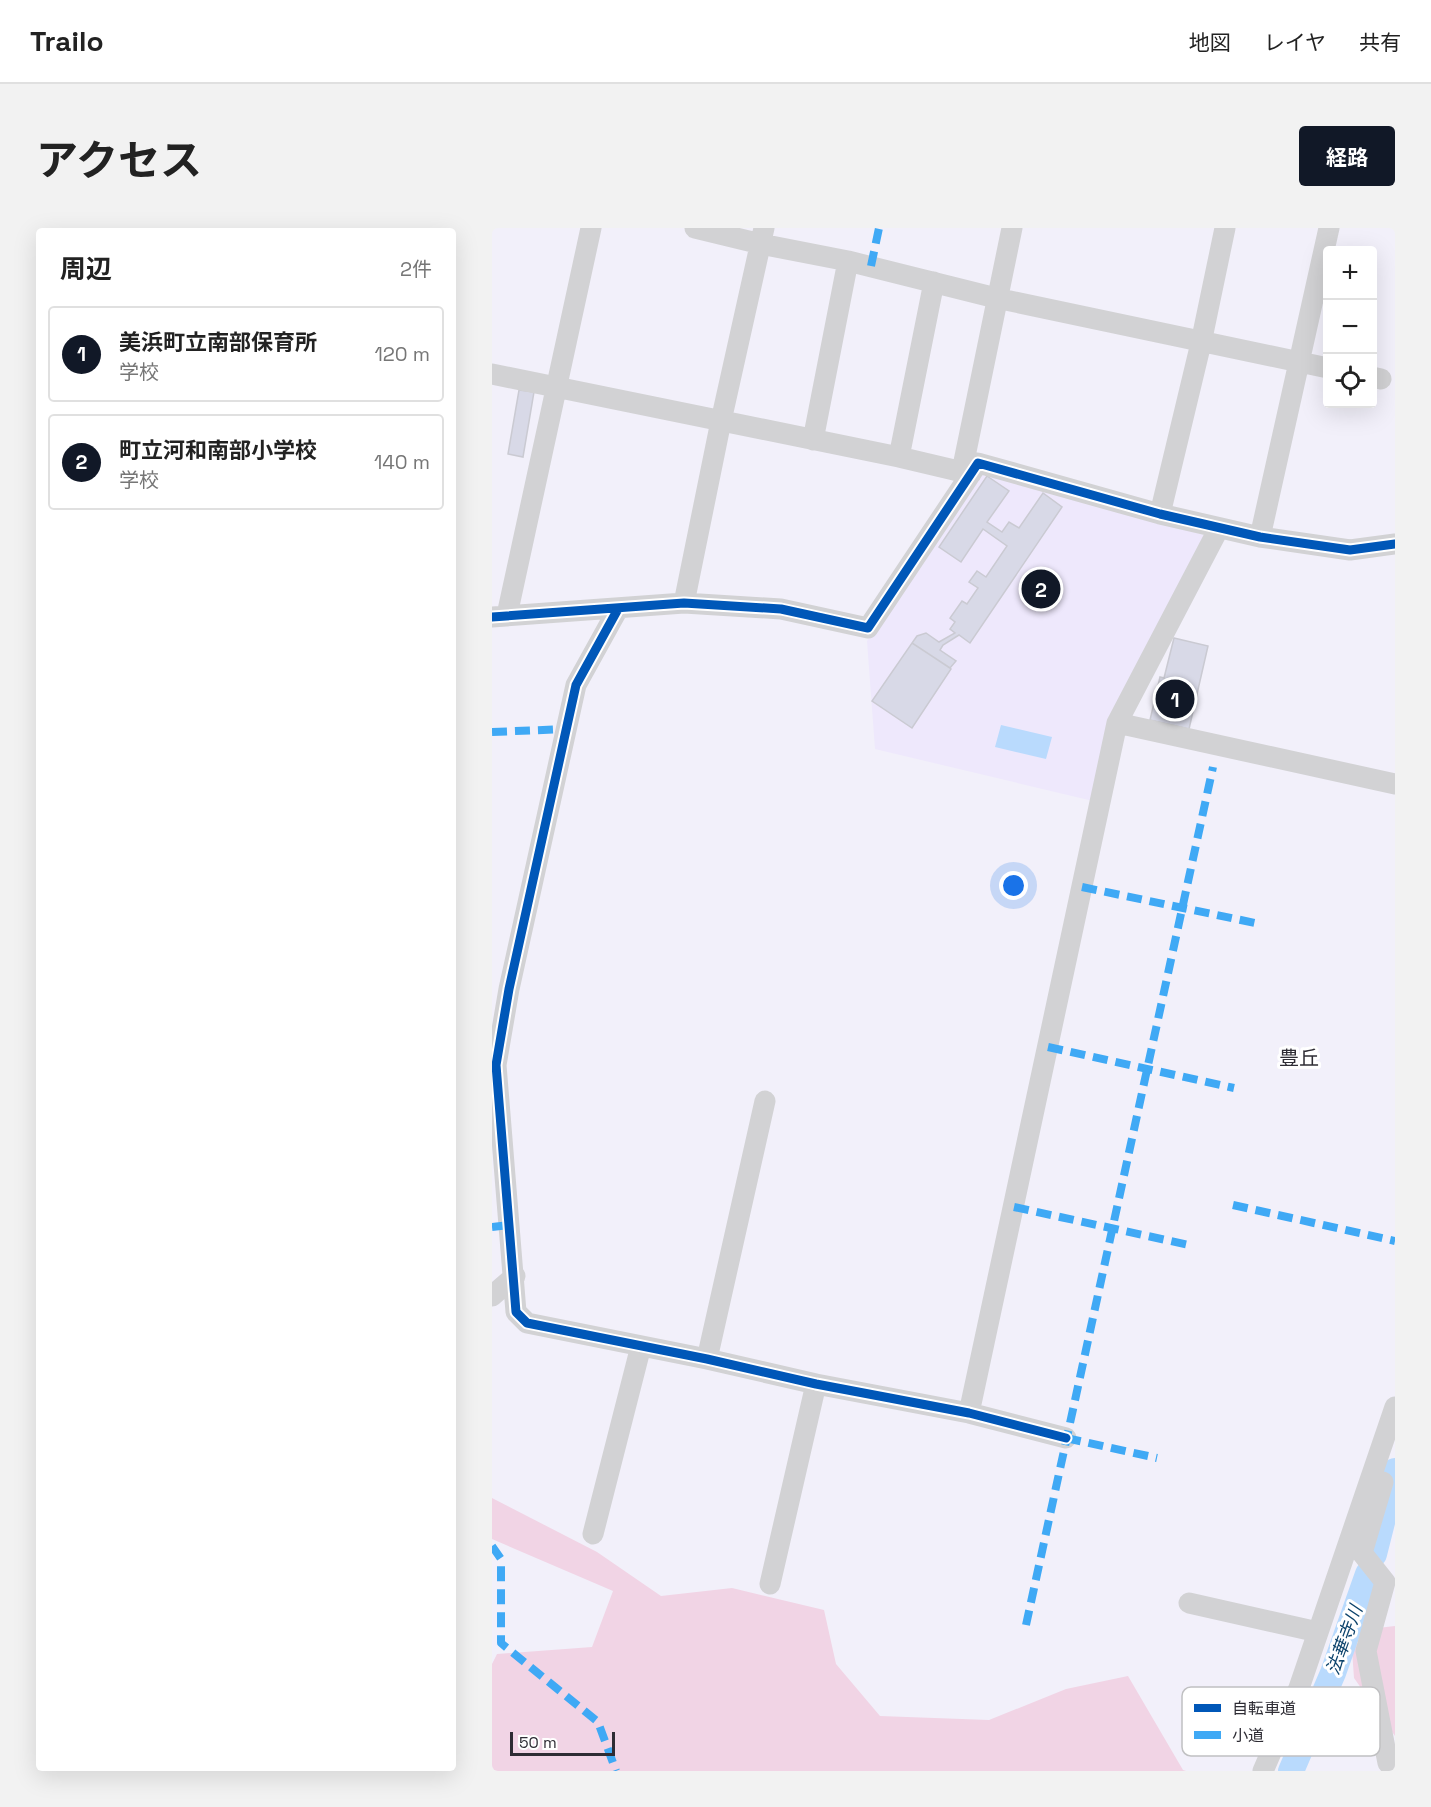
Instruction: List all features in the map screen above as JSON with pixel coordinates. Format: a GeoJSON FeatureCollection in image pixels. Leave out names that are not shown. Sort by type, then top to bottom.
{"type":"FeatureCollection","features":[{"type":"Feature","properties":{"kind":"street"},"geometry":{"type":"LineString","coordinates":[[591,228],[555,388],[499,616],[684,603],[781,609],[868,628],[967,473],[978,463],[1160,514],[1260,537],[1350,550],[1395,544]]}},
{"type":"Feature","properties":{"kind":"street"},"geometry":{"type":"LineString","coordinates":[[695,228],[762,236],[848,261],[996,298],[1323,367]]}},
{"type":"Feature","properties":{"kind":"street"},"geometry":{"type":"LineString","coordinates":[[967,473],[996,298],[1012,228]]}},
{"type":"Feature","properties":{"kind":"street"},"geometry":{"type":"LineString","coordinates":[[1160,514],[1201,343],[1225,228]]}},
{"type":"Feature","properties":{"kind":"street"},"geometry":{"type":"LineString","coordinates":[[1260,537],[1329,228]]}},
{"type":"Feature","properties":{"kind":"street"},"geometry":{"type":"LineString","coordinates":[[684,603],[762,236]]}},
{"type":"Feature","properties":{"kind":"street"},"geometry":{"type":"LineString","coordinates":[[813,440],[848,261]]}},
{"type":"Feature","properties":{"kind":"street"},"geometry":{"type":"LineString","coordinates":[[899,457],[934,282]]}},
{"type":"Feature","properties":{"kind":"street"},"geometry":{"type":"LineString","coordinates":[[492,374],[967,473]]}},
{"type":"Feature","properties":{"kind":"street"},"geometry":{"type":"LineString","coordinates":[[969,1413],[1117,723],[1219,528]]}},
{"type":"Feature","properties":{"kind":"street"},"geometry":{"type":"LineString","coordinates":[[618,609],[576,685],[500,987],[496,1065],[515,1276],[516,1312],[527,1323],[707,1359],[816,1384],[969,1413],[1066,1438]]}},
{"type":"Feature","properties":{"kind":"street"},"geometry":{"type":"LineString","coordinates":[[1117,723],[1395,784]]}},
{"type":"Feature","properties":{"kind":"street"},"geometry":{"type":"LineString","coordinates":[[707,1359],[765,1101]]}},
{"type":"Feature","properties":{"kind":"street"},"geometry":{"type":"LineString","coordinates":[[492,1296],[515,1276]]}},
{"type":"Feature","properties":{"kind":"street"},"geometry":{"type":"LineString","coordinates":[[592,1534],[641,1346]]}},
{"type":"Feature","properties":{"kind":"street"},"geometry":{"type":"LineString","coordinates":[[770,1584],[816,1384]]}},
{"type":"Feature","properties":{"kind":"street"},"geometry":{"type":"LineString","coordinates":[[1299,1687],[1395,1407]]}},
{"type":"Feature","properties":{"kind":"street"},"geometry":{"type":"LineString","coordinates":[[1373,1687],[1366,1651],[1385,1582],[1362,1553],[1395,1441]]}},
{"type":"Feature","properties":{"kind":"street"},"geometry":{"type":"LineString","coordinates":[[1189,1603],[1318,1632]]}},
{"type":"Feature","properties":{"kind":"street"},"geometry":{"type":"LineString","coordinates":[[1380,1719],[1389,1763],[1395,1767]]}},
{"type":"Feature","properties":{"kind":"street"},"geometry":{"type":"LineString","coordinates":[[1263,1771],[1270,1756]]}},
{"type":"Feature","properties":{"kind":"shaded area"},"geometry":{"type":"Polygon","coordinates":[[[983,470],[1207,536],[1093,801],[875,749],[867,641],[983,470]]]}},
{"type":"Feature","properties":{"kind":"shaded area"},"geometry":{"type":"Polygon","coordinates":[[[492,1498],[597,1552],[661,1596],[732,1588],[824,1610],[836,1664],[880,1716],[989,1720],[1066,1689],[1128,1676],[1183,1770],[1186,1771],[492,1771],[492,1664],[497,1654],[592,1647],[613,1591],[492,1539],[492,1498]]]}},
{"type":"Feature","properties":{"kind":"shaded area"},"geometry":{"type":"Polygon","coordinates":[[[1395,1626],[1395,1736],[1380,1715],[1380,1687],[1360,1687],[1354,1678],[1352,1650],[1369,1629],[1395,1626]]]}},
{"type":"Feature","properties":{"kind":"water"},"geometry":{"type":"Polygon","coordinates":[[[1001,725],[1052,737],[1046,759],[995,747],[1001,725]]]}},
{"type":"Feature","properties":{"kind":"building"},"geometry":{"type":"Polygon","coordinates":[[[519,390],[534,392],[523,457],[508,454],[519,390]]]}},
{"type":"Feature","properties":{"kind":"building"},"geometry":{"type":"Polygon","coordinates":[[[987,476],[1009,491],[987,522],[1002,532],[1009,522],[1019,528],[1043,493],[1062,507],[970,643],[959,635],[943,645],[940,650],[956,661],[950,668],[912,643],[917,636],[926,633],[939,642],[955,633],[950,629],[955,622],[950,618],[962,601],[967,604],[978,588],[969,582],[977,571],[986,577],[1007,546],[983,529],[961,562],[939,547],[987,476]]]}},
{"type":"Feature","properties":{"kind":"building"},"geometry":{"type":"Polygon","coordinates":[[[1174,638],[1208,646],[1189,729],[1150,720],[1160,677],[1164,678],[1174,638]]]}},
{"type":"Feature","properties":{"kind":"building"},"geometry":{"type":"Polygon","coordinates":[[[912,643],[951,669],[912,728],[872,701],[912,643]]]}},
{"type":"Feature","properties":{"kind":"waterway","name":"法華寺川"},"geometry":{"type":"LineString","coordinates":[[1374,1554],[1395,1471]]}},
{"type":"Feature","properties":{"kind":"waterway","name":"法華寺川"},"geometry":{"type":"LineString","coordinates":[[1327,1687],[1368,1574]]}},
{"type":"Feature","properties":{"kind":"waterway","name":"法華寺川"},"geometry":{"type":"LineString","coordinates":[[1291,1771],[1297,1756]]}},
{"type":"Feature","properties":{"kind":"marked path"},"geometry":{"type":"LineString","coordinates":[[871,266],[879,228]]}},
{"type":"Feature","properties":{"kind":"marked path"},"geometry":{"type":"LineString","coordinates":[[492,732],[566,729]]}},
{"type":"Feature","properties":{"kind":"marked path"},"geometry":{"type":"LineString","coordinates":[[1026,1625],[1213,767]]}},
{"type":"Feature","properties":{"kind":"marked path"},"geometry":{"type":"LineString","coordinates":[[1082,887],[1260,924]]}},
{"type":"Feature","properties":{"kind":"marked path"},"geometry":{"type":"LineString","coordinates":[[1048,1047],[1234,1088]]}},
{"type":"Feature","properties":{"kind":"marked path"},"geometry":{"type":"LineString","coordinates":[[1233,1205],[1395,1241]]}},
{"type":"Feature","properties":{"kind":"marked path"},"geometry":{"type":"LineString","coordinates":[[1014,1207],[1189,1245]]}},
{"type":"Feature","properties":{"kind":"marked path"},"geometry":{"type":"LineString","coordinates":[[492,1227],[510,1225]]}},
{"type":"Feature","properties":{"kind":"marked path"},"geometry":{"type":"LineString","coordinates":[[1066,1438],[1157,1458]]}},
{"type":"Feature","properties":{"kind":"marked path"},"geometry":{"type":"LineString","coordinates":[[492,1546],[501,1559],[501,1643],[598,1722],[616,1771]]}},
{"type":"Feature","properties":{"kind":"cycle path"},"geometry":{"type":"LineString","coordinates":[[492,617],[684,603],[781,609],[868,628],[978,463],[1160,514],[1260,537],[1350,550],[1395,544]]}},
{"type":"Feature","properties":{"kind":"cycle path"},"geometry":{"type":"LineString","coordinates":[[618,609],[576,685],[509,989],[496,1065],[516,1312],[527,1323],[707,1359],[816,1384],[969,1413],[1066,1438]]}},
{"type":"Feature","properties":{"kind":"place","name":"町立河和南部小学校"},"geometry":{"type":"Point","coordinates":[1041,589]}},
{"type":"Feature","properties":{"kind":"place","name":"美浜町立南部保育所"},"geometry":{"type":"Point","coordinates":[1175,699]}},
{"type":"Feature","properties":{"kind":"district","name":"豊丘"},"geometry":{"type":"Point","coordinates":[1299,1058]}}]}
